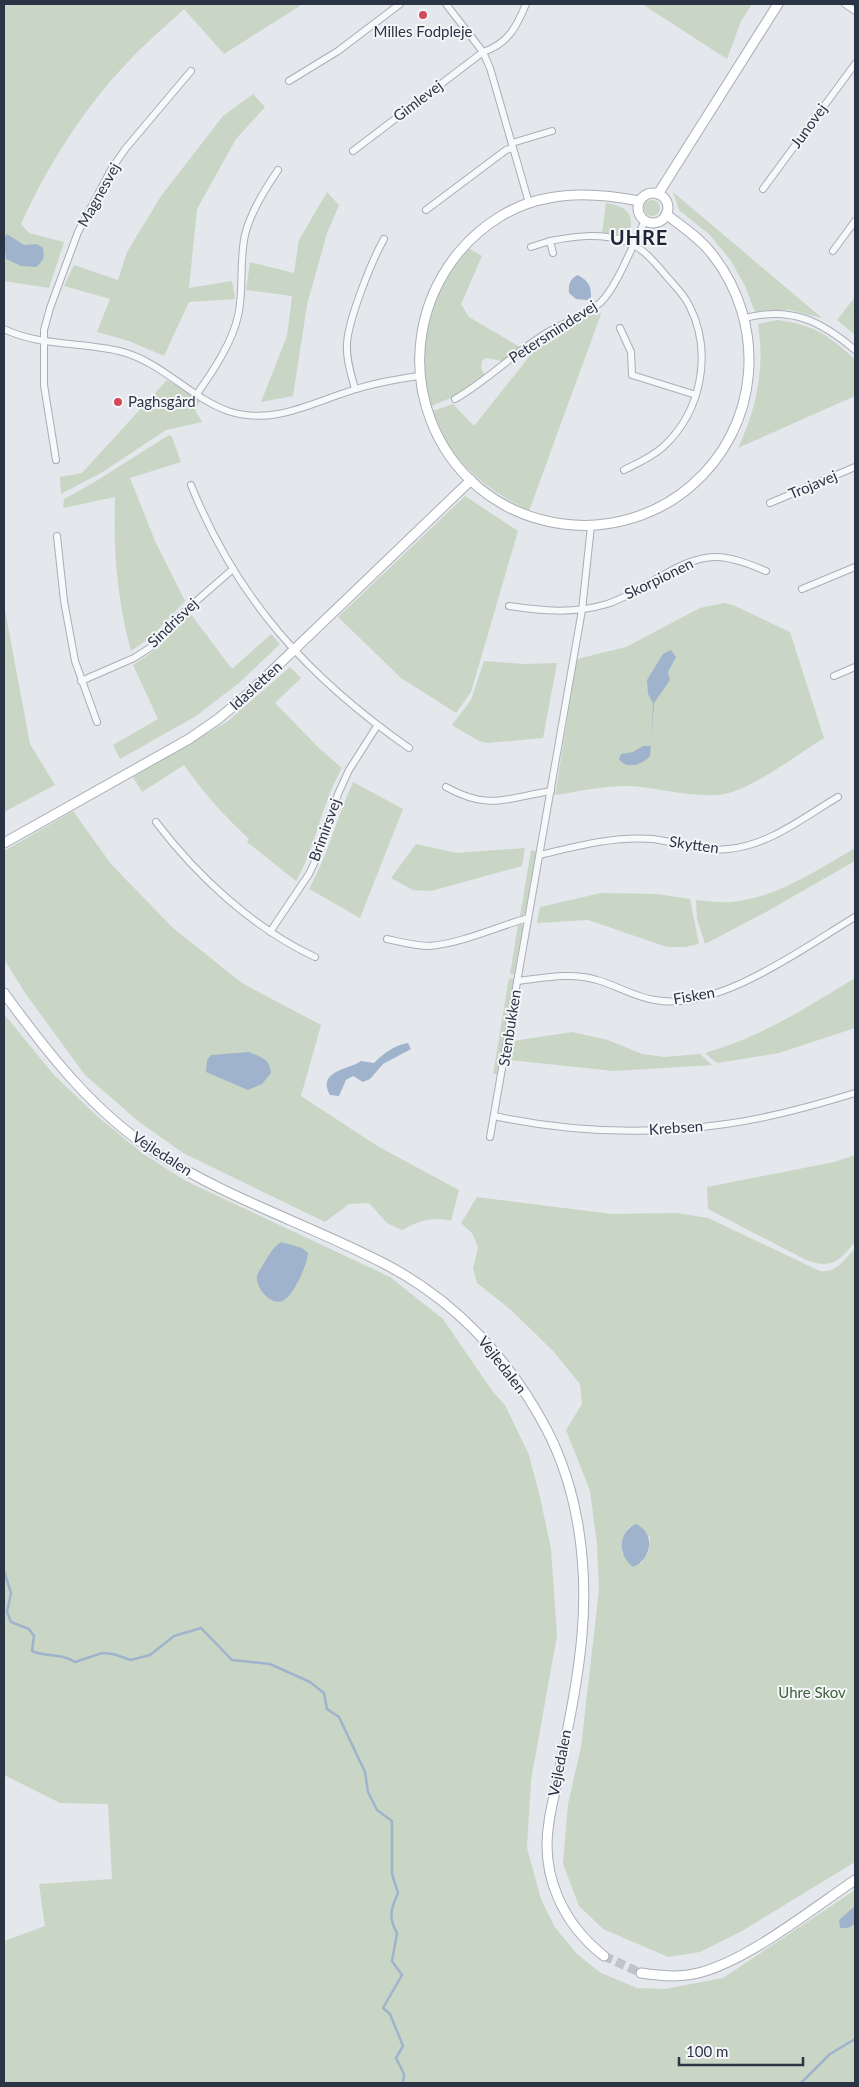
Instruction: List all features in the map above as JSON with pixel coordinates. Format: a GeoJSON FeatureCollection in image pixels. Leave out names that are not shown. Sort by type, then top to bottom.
{"type":"FeatureCollection","features":[{"type":"Feature","properties":{"kind":"street"},"geometry":{"type":"LineString","coordinates":[[289,81],[338,51],[400,4]]}},
{"type":"Feature","properties":{"kind":"street"},"geometry":{"type":"LineString","coordinates":[[446,4],[484,52],[529,203]]}},
{"type":"Feature","properties":{"kind":"street","name":"Gimlevej"},"geometry":{"type":"LineString","coordinates":[[353,150],[484,52],[499,46],[516,28],[526,4]]}},
{"type":"Feature","properties":{"kind":"street"},"geometry":{"type":"LineString","coordinates":[[658,194],[778,4]]}},
{"type":"Feature","properties":{"kind":"street"},"geometry":{"type":"LineString","coordinates":[[846,4],[855,11]]}},
{"type":"Feature","properties":{"kind":"street","name":"Junovej"},"geometry":{"type":"LineString","coordinates":[[763,189],[855,64]]}},
{"type":"Feature","properties":{"kind":"street","name":"Magnesvej"},"geometry":{"type":"LineString","coordinates":[[56,460],[44,385],[44,340],[50,308],[78,232],[112,168],[126,148],[191,71]]}},
{"type":"Feature","properties":{"kind":"street"},"geometry":{"type":"LineString","coordinates":[[426,210],[512,145],[552,131]]}},
{"type":"Feature","properties":{"kind":"street"},"geometry":{"type":"LineString","coordinates":[[197,394],[209,378],[234,330],[239,314],[245,235],[269,184],[278,170]]}},
{"type":"Feature","properties":{"kind":"street"},"geometry":{"type":"LineString","coordinates":[[639,201],[596,194],[548,198],[529,203],[500,217],[480,230],[453,260],[439,281],[422,326],[419,350],[419,376],[427,410],[438,436],[452,460],[471,480],[493,498],[531,516],[558,523],[591,526],[616,523],[662,506],[683,493],[715,463],[731,438],[741,416],[747,392],[750,367],[750,343],[745,318],[737,294],[726,272],[711,252],[693,234],[666,214]]}},
{"type":"Feature","properties":{"kind":"street"},"geometry":{"type":"LineString","coordinates":[[648,194],[658,194],[667,204],[666,214],[656,223],[645,221],[638,212],[639,201],[648,194]]}},
{"type":"Feature","properties":{"kind":"street","name":"Petersmindevej"},"geometry":{"type":"LineString","coordinates":[[455,399],[477,386],[548,332],[600,303],[610,291],[645,221]]}},
{"type":"Feature","properties":{"kind":"street"},"geometry":{"type":"LineString","coordinates":[[833,251],[855,221]]}},
{"type":"Feature","properties":{"kind":"street"},"geometry":{"type":"LineString","coordinates":[[532,247],[550,241],[577,236],[594,236],[625,241],[633,245],[662,271],[689,304],[701,343],[702,367],[691,408],[673,437],[649,458],[624,470]]}},
{"type":"Feature","properties":{"kind":"street"},"geometry":{"type":"LineString","coordinates":[[355,389],[347,355],[347,341],[367,276],[384,239]]}},
{"type":"Feature","properties":{"kind":"street"},"geometry":{"type":"LineString","coordinates":[[550,241],[553,253]]}},
{"type":"Feature","properties":{"kind":"street"},"geometry":{"type":"LineString","coordinates":[[745,318],[782,313],[808,318],[836,333],[855,350]]}},
{"type":"Feature","properties":{"kind":"street"},"geometry":{"type":"LineString","coordinates":[[620,328],[631,352],[632,375],[696,395]]}},
{"type":"Feature","properties":{"kind":"street"},"geometry":{"type":"LineString","coordinates":[[4,329],[44,340],[120,351],[140,358],[228,411],[261,416],[289,413],[355,389],[419,376]]}},
{"type":"Feature","properties":{"kind":"street","name":"Trojavej"},"geometry":{"type":"LineString","coordinates":[[770,503],[855,467]]}},
{"type":"Feature","properties":{"kind":"street","name":"Idasletten"},"geometry":{"type":"LineString","coordinates":[[4,843],[189,739],[218,719],[294,651],[471,480]]}},
{"type":"Feature","properties":{"kind":"street"},"geometry":{"type":"LineString","coordinates":[[191,485],[211,530],[233,568],[258,606],[294,651],[349,704],[409,748]]}},
{"type":"Feature","properties":{"kind":"street","name":"Stenbukken"},"geometry":{"type":"LineString","coordinates":[[490,1137],[582,610],[591,526]]}},
{"type":"Feature","properties":{"kind":"street"},"geometry":{"type":"LineString","coordinates":[[57,536],[64,601],[81,682],[97,722]]}},
{"type":"Feature","properties":{"kind":"street","name":"Skorpionen"},"geometry":{"type":"LineString","coordinates":[[582,610],[608,604],[636,592],[689,562],[703,558],[732,559],[766,571]]}},
{"type":"Feature","properties":{"kind":"street"},"geometry":{"type":"LineString","coordinates":[[802,589],[855,567]]}},
{"type":"Feature","properties":{"kind":"street","name":"Sindrisvej"},"geometry":{"type":"LineString","coordinates":[[81,682],[134,658],[151,647],[178,617],[233,568]]}},
{"type":"Feature","properties":{"kind":"street"},"geometry":{"type":"LineString","coordinates":[[509,606],[546,611],[582,610]]}},
{"type":"Feature","properties":{"kind":"street"},"geometry":{"type":"LineString","coordinates":[[834,676],[855,667]]}},
{"type":"Feature","properties":{"kind":"street","name":"Brimirsvej"},"geometry":{"type":"LineString","coordinates":[[270,932],[308,874],[320,851],[338,794],[349,770],[377,726]]}},
{"type":"Feature","properties":{"kind":"street"},"geometry":{"type":"LineString","coordinates":[[446,787],[466,796],[485,801],[505,802],[551,792]]}},
{"type":"Feature","properties":{"kind":"street","name":"Skytten"},"geometry":{"type":"LineString","coordinates":[[540,855],[594,842],[624,838],[653,839],[727,850],[768,838],[838,797]]}},
{"type":"Feature","properties":{"kind":"street"},"geometry":{"type":"LineString","coordinates":[[156,822],[212,884],[270,932],[315,957]]}},
{"type":"Feature","properties":{"kind":"street","name":"Fisken"},"geometry":{"type":"LineString","coordinates":[[518,981],[576,976],[597,980],[655,1000],[675,1002],[697,999],[746,981],[855,916]]}},
{"type":"Feature","properties":{"kind":"street"},"geometry":{"type":"LineString","coordinates":[[387,938],[412,945],[430,946],[453,942],[528,918]]}},
{"type":"Feature","properties":{"kind":"street","name":"Vejledalen"},"geometry":{"type":"LineString","coordinates":[[4,993],[58,1064],[119,1125],[154,1152],[196,1176],[355,1249],[417,1284],[473,1328],[496,1353],[529,1399],[548,1432],[564,1472],[575,1509],[582,1544],[584,1598],[582,1637],[548,1823],[548,1863],[551,1881],[565,1914],[592,1947],[604,1956]]}},
{"type":"Feature","properties":{"kind":"street","name":"Krebsen"},"geometry":{"type":"LineString","coordinates":[[494,1116],[574,1128],[633,1131],[726,1124],[801,1109],[855,1093]]}},
{"type":"Feature","properties":{"kind":"street"},"geometry":{"type":"LineString","coordinates":[[641,1973],[680,1976],[701,1972],[725,1964],[746,1953],[855,1880]]}},
{"type":"Feature","properties":{"kind":"green space"},"geometry":{"type":"Polygon","coordinates":[[[4,4],[303,4],[224,54],[184,9],[141,48],[112,80],[68,138],[42,181],[21,224],[29,233],[64,242],[49,288],[4,281],[4,4]]]}},
{"type":"Feature","properties":{"kind":"green space"},"geometry":{"type":"Polygon","coordinates":[[[642,4],[752,4],[741,21],[727,59],[642,4]]]}},
{"type":"Feature","properties":{"kind":"green space"},"geometry":{"type":"Polygon","coordinates":[[[253,94],[265,107],[236,139],[197,209],[189,288],[232,281],[235,299],[189,302],[164,356],[129,341],[97,332],[110,299],[64,286],[74,265],[118,280],[127,252],[161,196],[223,116],[253,94]]]}},
{"type":"Feature","properties":{"kind":"green space"},"geometry":{"type":"Polygon","coordinates":[[[327,192],[339,205],[327,233],[307,305],[293,396],[261,402],[287,336],[292,296],[246,290],[250,262],[294,273],[299,240],[327,192]]]}},
{"type":"Feature","properties":{"kind":"green space"},"geometry":{"type":"Polygon","coordinates":[[[673,192],[822,318],[789,310],[755,312],[745,286],[731,261],[710,235],[679,210],[673,192]]]}},
{"type":"Feature","properties":{"kind":"green space"},"geometry":{"type":"Polygon","coordinates":[[[649,200],[655,200],[660,205],[658,214],[649,216],[644,211],[644,205],[649,200]]]}},
{"type":"Feature","properties":{"kind":"green space"},"geometry":{"type":"Polygon","coordinates":[[[606,203],[621,207],[629,214],[631,224],[628,239],[602,232],[606,203]]]}},
{"type":"Feature","properties":{"kind":"green space"},"geometry":{"type":"Polygon","coordinates":[[[468,248],[482,256],[461,304],[469,317],[520,347],[502,361],[486,358],[482,361],[481,368],[485,375],[453,397],[431,406],[424,372],[423,355],[428,322],[439,290],[447,275],[468,248]]]}},
{"type":"Feature","properties":{"kind":"green space"},"geometry":{"type":"Polygon","coordinates":[[[855,297],[855,335],[837,320],[855,297]]]}},
{"type":"Feature","properties":{"kind":"green space"},"geometry":{"type":"Polygon","coordinates":[[[598,310],[601,314],[529,511],[497,493],[470,471],[448,444],[439,428],[433,411],[453,404],[474,426],[540,343],[598,310]]]}},
{"type":"Feature","properties":{"kind":"green space"},"geometry":{"type":"Polygon","coordinates":[[[777,320],[801,325],[819,332],[855,359],[855,396],[738,448],[755,403],[758,387],[760,340],[758,324],[777,320]]]}},
{"type":"Feature","properties":{"kind":"green space"},"geometry":{"type":"Polygon","coordinates":[[[167,380],[200,401],[195,410],[202,422],[166,430],[101,473],[61,494],[60,477],[82,473],[167,380]]]}},
{"type":"Feature","properties":{"kind":"green space"},"geometry":{"type":"Polygon","coordinates":[[[169,435],[172,437],[181,462],[130,478],[155,541],[185,601],[152,636],[131,651],[122,612],[117,574],[115,497],[63,508],[64,499],[169,435]]]}},
{"type":"Feature","properties":{"kind":"green space"},"geometry":{"type":"Polygon","coordinates":[[[465,496],[518,531],[471,692],[456,713],[401,678],[338,617],[465,496]]]}},
{"type":"Feature","properties":{"kind":"green space"},"geometry":{"type":"Polygon","coordinates":[[[724,603],[733,605],[790,632],[824,738],[758,780],[724,794],[698,795],[643,787],[612,786],[555,795],[577,659],[626,647],[700,608],[724,603]]]}},
{"type":"Feature","properties":{"kind":"green space"},"geometry":{"type":"Polygon","coordinates":[[[4,605],[30,744],[55,785],[4,812],[4,605]]]}},
{"type":"Feature","properties":{"kind":"green space"},"geometry":{"type":"Polygon","coordinates":[[[190,613],[232,669],[271,634],[280,644],[239,683],[196,716],[120,759],[113,745],[158,719],[133,665],[158,648],[190,613]]]}},
{"type":"Feature","properties":{"kind":"green space"},"geometry":{"type":"Polygon","coordinates":[[[484,661],[523,664],[557,663],[543,738],[487,743],[479,741],[452,725],[471,700],[484,661]]]}},
{"type":"Feature","properties":{"kind":"green space"},"geometry":{"type":"Polygon","coordinates":[[[290,667],[301,678],[275,703],[320,749],[342,768],[296,881],[247,842],[249,839],[215,804],[184,765],[142,792],[133,777],[228,721],[290,667]]]}},
{"type":"Feature","properties":{"kind":"green space"},"geometry":{"type":"Polygon","coordinates":[[[353,782],[403,809],[360,918],[309,889],[322,863],[353,782]]]}},
{"type":"Feature","properties":{"kind":"green space"},"geometry":{"type":"Polygon","coordinates":[[[73,811],[111,864],[173,928],[242,983],[321,1025],[301,1096],[379,1147],[459,1190],[451,1221],[426,1220],[402,1230],[387,1223],[369,1203],[349,1204],[325,1222],[183,1153],[138,1121],[85,1075],[25,993],[4,959],[4,851],[73,811]]]}},
{"type":"Feature","properties":{"kind":"green space"},"geometry":{"type":"Polygon","coordinates":[[[416,844],[456,853],[525,848],[522,866],[431,891],[413,890],[391,878],[416,844]]]}},
{"type":"Feature","properties":{"kind":"green space"},"geometry":{"type":"Polygon","coordinates":[[[855,848],[855,861],[766,912],[705,944],[697,919],[696,900],[731,902],[764,895],[796,882],[855,848]]]}},
{"type":"Feature","properties":{"kind":"green space"},"geometry":{"type":"Polygon","coordinates":[[[531,850],[536,851],[525,914],[520,916],[531,850]]]}},
{"type":"Feature","properties":{"kind":"green space"},"geometry":{"type":"Polygon","coordinates":[[[601,893],[657,894],[690,899],[699,944],[685,947],[667,947],[588,920],[537,923],[540,907],[601,893]]]}},
{"type":"Feature","properties":{"kind":"green space"},"geometry":{"type":"Polygon","coordinates":[[[521,924],[523,926],[514,975],[510,974],[518,925],[521,924]]]}},
{"type":"Feature","properties":{"kind":"green space"},"geometry":{"type":"Polygon","coordinates":[[[509,978],[514,979],[497,1074],[493,1074],[509,978]]]}},
{"type":"Feature","properties":{"kind":"green space"},"geometry":{"type":"Polygon","coordinates":[[[855,978],[855,1028],[779,1053],[717,1063],[705,1053],[765,1030],[855,978]]]}},
{"type":"Feature","properties":{"kind":"green space"},"geometry":{"type":"Polygon","coordinates":[[[4,1014],[54,1075],[96,1115],[142,1153],[186,1181],[390,1277],[443,1319],[493,1392],[505,1405],[529,1455],[551,1549],[557,1636],[531,1780],[527,1848],[541,1899],[554,1926],[577,1954],[601,1973],[637,1988],[665,1989],[723,1978],[855,1890],[855,2083],[4,2083],[4,1941],[45,1926],[39,1884],[112,1879],[108,1804],[60,1803],[4,1775],[4,1014]]]}},
{"type":"Feature","properties":{"kind":"green space"},"geometry":{"type":"Polygon","coordinates":[[[572,1032],[608,1040],[642,1054],[664,1057],[700,1054],[712,1065],[614,1071],[509,1060],[513,1041],[572,1032]]]}},
{"type":"Feature","properties":{"kind":"green space"},"geometry":{"type":"Polygon","coordinates":[[[855,1155],[855,1242],[844,1255],[834,1262],[822,1264],[806,1260],[708,1209],[707,1187],[834,1162],[855,1155]]]}},
{"type":"Feature","properties":{"kind":"green space","name":"Uhre Skov"},"geometry":{"type":"Polygon","coordinates":[[[477,1197],[612,1214],[677,1213],[708,1218],[820,1271],[836,1268],[855,1248],[855,1862],[742,1931],[700,1952],[668,1957],[603,1929],[579,1906],[563,1864],[568,1804],[581,1747],[599,1590],[597,1544],[590,1491],[566,1430],[582,1404],[580,1384],[553,1351],[511,1310],[477,1283],[473,1269],[478,1247],[472,1233],[461,1223],[477,1197]],[[629,1527],[623,1536],[622,1553],[641,1563],[649,1551],[650,1537],[629,1527]]]}},
{"type":"Feature","properties":{"kind":"water"},"geometry":{"type":"Polygon","coordinates":[[[7,234],[24,245],[37,244],[43,248],[44,257],[36,267],[21,266],[6,259],[4,238],[7,234]]]}},
{"type":"Feature","properties":{"kind":"water"},"geometry":{"type":"Polygon","coordinates":[[[578,275],[587,281],[590,286],[591,297],[587,300],[576,299],[569,293],[570,282],[578,275]]]}},
{"type":"Feature","properties":{"kind":"water"},"geometry":{"type":"Polygon","coordinates":[[[671,650],[676,657],[668,672],[670,680],[654,703],[651,738],[653,703],[648,694],[647,680],[663,654],[671,650]]]}},
{"type":"Feature","properties":{"kind":"water"},"geometry":{"type":"Polygon","coordinates":[[[643,746],[651,746],[650,756],[639,764],[626,764],[619,759],[621,754],[633,752],[643,746]]]}},
{"type":"Feature","properties":{"kind":"water"},"geometry":{"type":"Polygon","coordinates":[[[408,1043],[411,1049],[383,1064],[370,1079],[363,1082],[353,1076],[346,1080],[339,1096],[330,1095],[327,1087],[328,1080],[336,1072],[361,1061],[374,1063],[390,1050],[408,1043]]]}},
{"type":"Feature","properties":{"kind":"water"},"geometry":{"type":"Polygon","coordinates":[[[249,1052],[264,1059],[269,1065],[271,1073],[262,1084],[248,1090],[206,1072],[207,1060],[211,1055],[249,1052]]]}},
{"type":"Feature","properties":{"kind":"water"},"geometry":{"type":"Polygon","coordinates":[[[281,1242],[302,1248],[308,1253],[303,1271],[296,1285],[288,1296],[280,1302],[266,1296],[259,1286],[257,1276],[271,1251],[281,1242]]]}},
{"type":"Feature","properties":{"kind":"water"},"geometry":{"type":"Polygon","coordinates":[[[636,1524],[647,1533],[649,1546],[644,1558],[633,1567],[624,1557],[622,1544],[625,1533],[636,1524]]]}},
{"type":"Feature","properties":{"kind":"water"},"geometry":{"type":"Polygon","coordinates":[[[855,1906],[855,1924],[848,1928],[840,1928],[839,1920],[855,1906]]]}},
{"type":"Feature","properties":{"kind":"waterway"},"geometry":{"type":"LineString","coordinates":[[4,1571],[11,1593],[7,1612],[11,1622],[29,1629],[34,1636],[32,1651],[64,1657],[75,1662],[102,1653],[113,1654],[131,1660],[150,1655],[174,1636],[201,1628],[232,1660],[270,1664],[310,1682],[324,1693],[327,1709],[339,1717],[365,1772],[368,1792],[377,1810],[392,1821],[392,1874],[398,1893],[392,1913],[392,1923],[397,1933],[392,1961],[402,1975],[383,2008],[390,2014],[403,2046],[396,2058],[404,2074],[403,2083]]}},
{"type":"Feature","properties":{"kind":"waterway"},"geometry":{"type":"LineString","coordinates":[[801,2083],[830,2054],[855,2039]]}},
{"type":"Feature","properties":{"kind":"tunnel"},"geometry":{"type":"LineString","coordinates":[[604,1956],[641,1973]]}},
{"type":"Feature","properties":{"kind":"place","name":"Milles Fodpleje"},"geometry":{"type":"Point","coordinates":[423,15]}},
{"type":"Feature","properties":{"kind":"place","name":"Paghsgård"},"geometry":{"type":"Point","coordinates":[118,402]}},
{"type":"Feature","properties":{"kind":"district","name":"UHRE"},"geometry":{"type":"Point","coordinates":[639,238]}}]}
